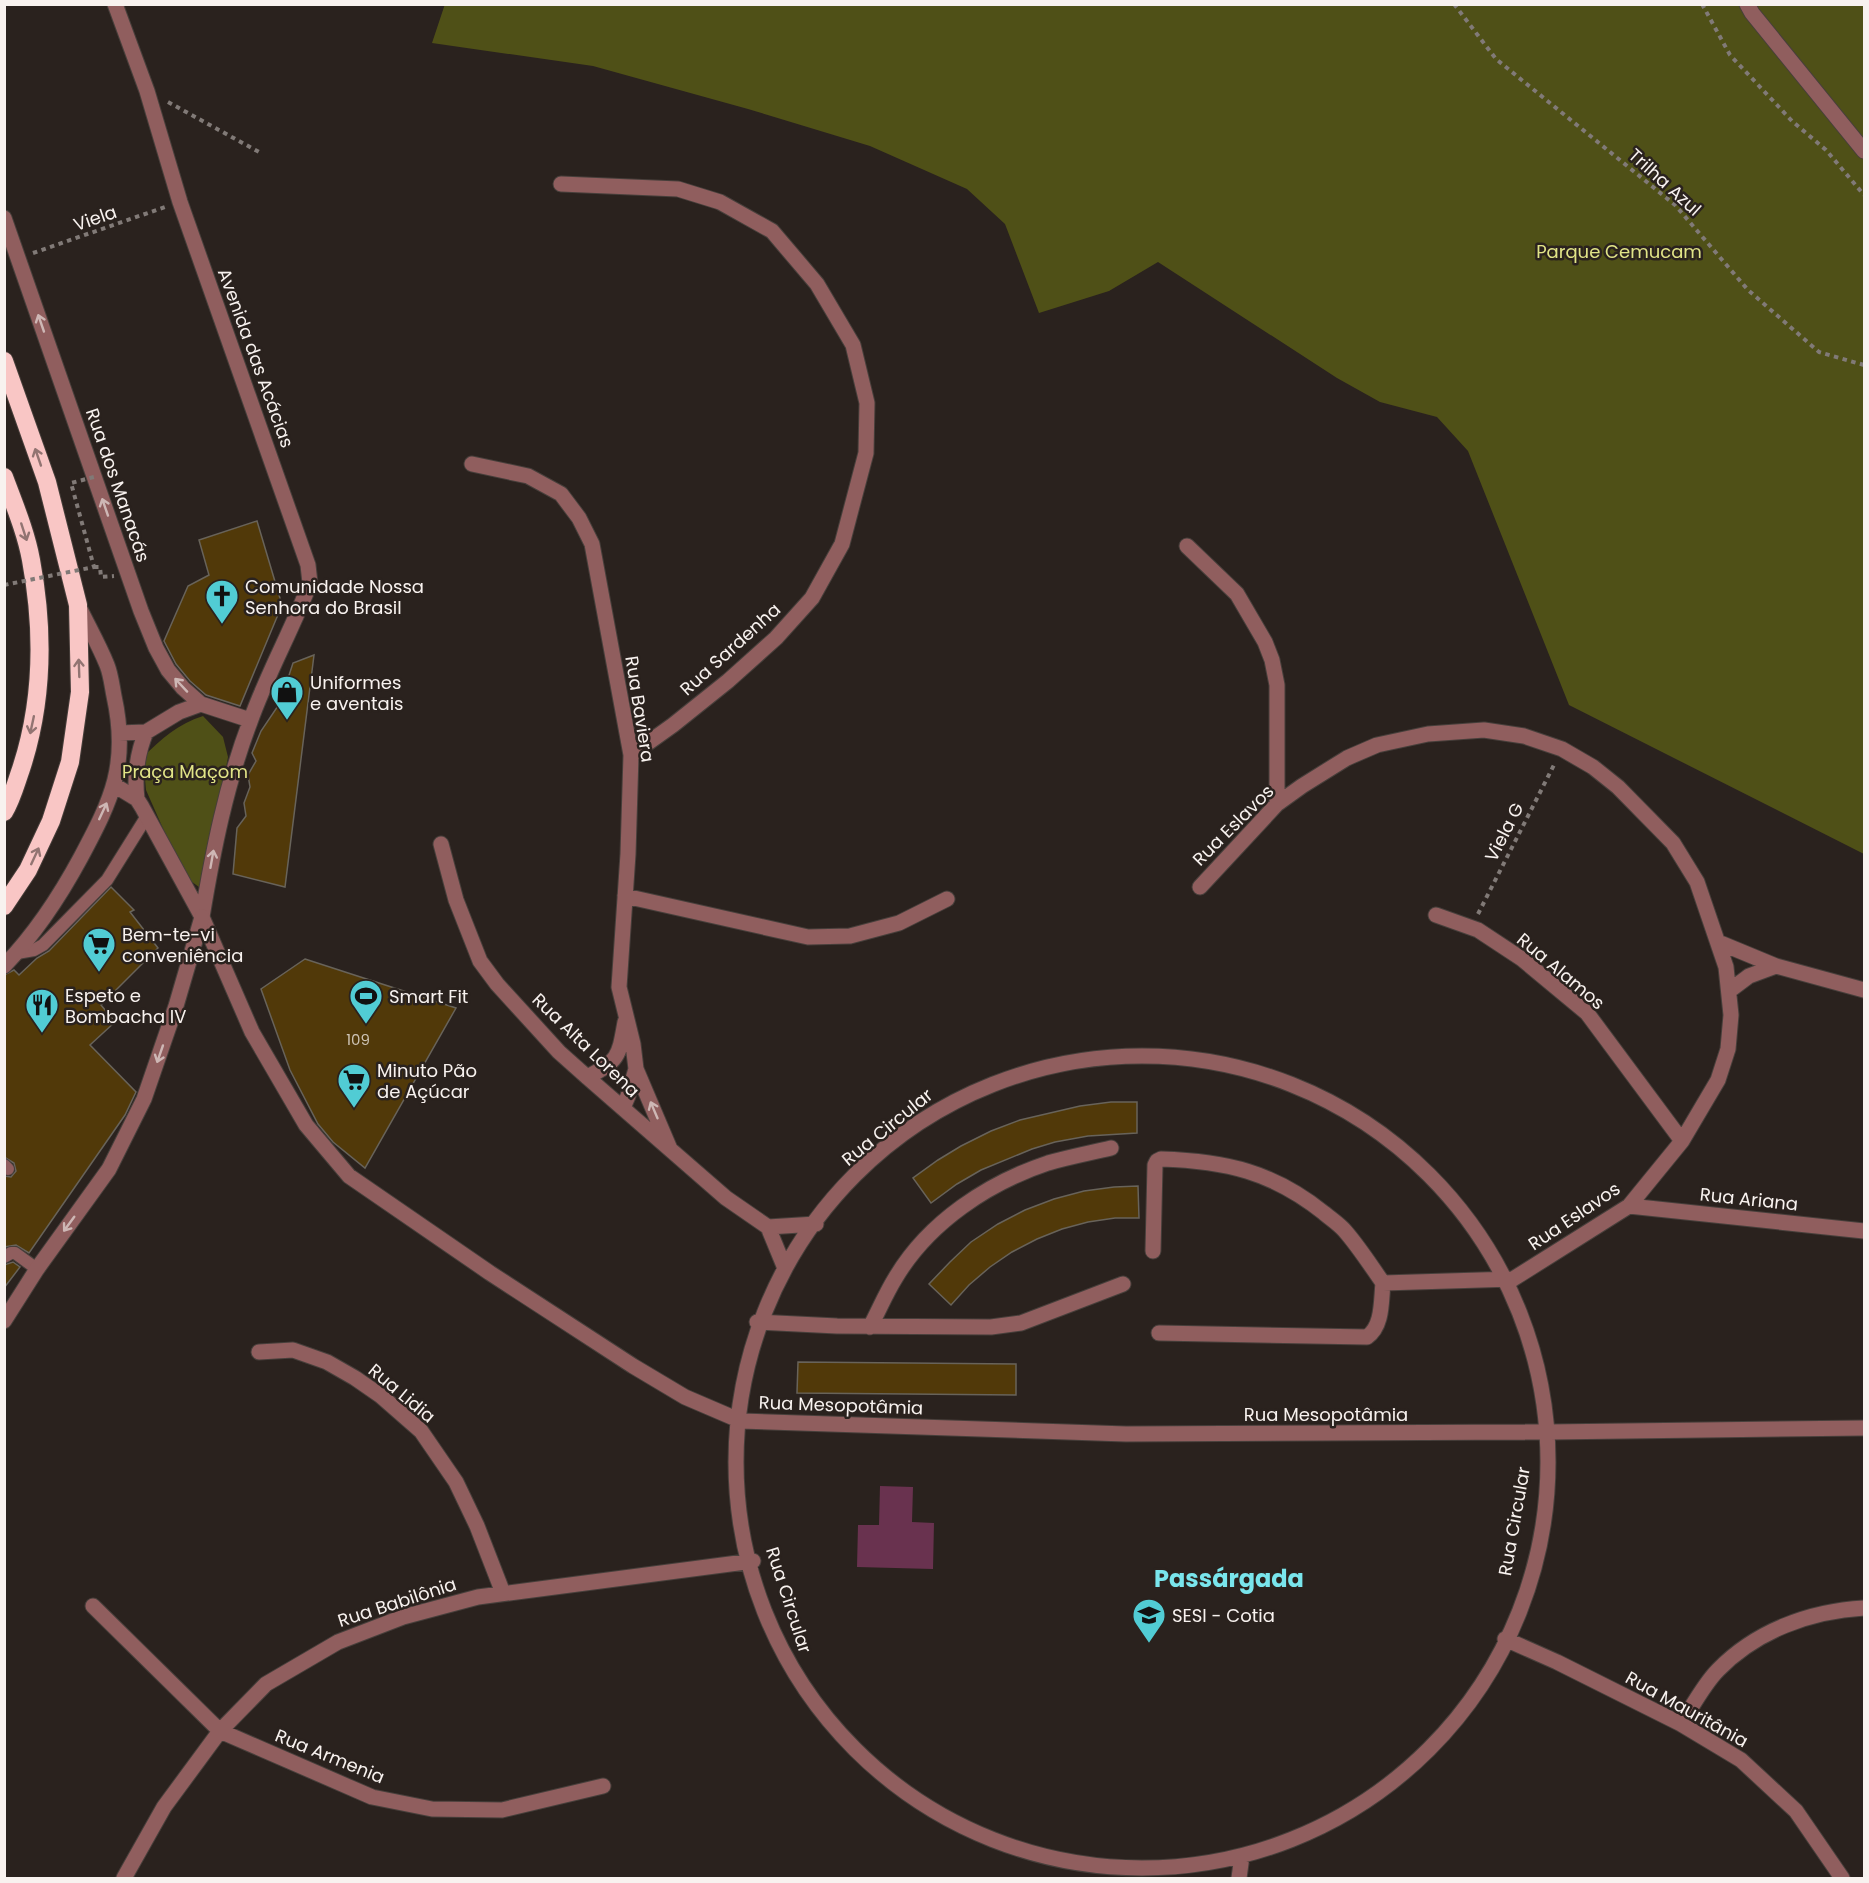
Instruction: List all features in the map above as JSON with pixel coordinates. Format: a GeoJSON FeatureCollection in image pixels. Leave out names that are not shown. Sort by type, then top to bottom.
{"type":"FeatureCollection","features":[{"type":"Feature","properties":{"kind":"highway"},"geometry":{"type":"LineString","coordinates":[[4,361],[47,482],[78,604],[80,692],[70,762],[51,821],[28,870],[4,906]]}},
{"type":"Feature","properties":{"kind":"highway"},"geometry":{"type":"LineString","coordinates":[[4,477],[32,560],[41,639],[37,701],[27,752],[4,812]]}},
{"type":"Feature","properties":{"kind":"street","name":"Avenida das Acácias"},"geometry":{"type":"LineString","coordinates":[[4,1321],[37,1269],[109,1168],[144,1099],[176,1005],[202,917],[215,841],[228,788],[250,720],[310,583],[308,565],[180,202],[147,91],[115,4]]}},
{"type":"Feature","properties":{"kind":"street"},"geometry":{"type":"LineString","coordinates":[[1747,4],[1864,151]]}},
{"type":"Feature","properties":{"kind":"street","name":"Rua Sardenha"},"geometry":{"type":"LineString","coordinates":[[561,184],[678,189],[720,202],[772,231],[817,284],[853,345],[867,404],[866,453],[842,544],[812,598],[776,638],[728,681],[631,755]]}},
{"type":"Feature","properties":{"kind":"street","name":"Rua dos Manacás"},"geometry":{"type":"LineString","coordinates":[[4,218],[156,648],[168,670],[201,704],[250,720]]}},
{"type":"Feature","properties":{"kind":"street","name":"Rua Baviera"},"geometry":{"type":"LineString","coordinates":[[472,464],[528,476],[561,494],[579,518],[592,544],[631,755],[631,806],[619,987],[633,1044],[636,1069],[672,1152]]}},
{"type":"Feature","properties":{"kind":"street"},"geometry":{"type":"LineString","coordinates":[[1187,546],[1237,594],[1265,642],[1272,660],[1277,685],[1277,804]]}},
{"type":"Feature","properties":{"kind":"street"},"geometry":{"type":"LineString","coordinates":[[4,966],[17,953],[63,890],[92,836],[114,784],[119,762],[118,712],[108,667],[78,604]]}},
{"type":"Feature","properties":{"kind":"street"},"geometry":{"type":"LineString","coordinates":[[120,733],[146,732],[179,712],[201,704]]}},
{"type":"Feature","properties":{"kind":"street","name":"Rua Eslavos"},"geometry":{"type":"LineString","coordinates":[[1200,887],[1277,804],[1347,758],[1377,745],[1428,734],[1484,730],[1524,735],[1562,749],[1593,767],[1618,787],[1673,843],[1697,882],[1726,967],[1731,1015],[1728,1049],[1718,1080],[1682,1142],[1629,1206],[1513,1279]]}},
{"type":"Feature","properties":{"kind":"street"},"geometry":{"type":"LineString","coordinates":[[137,799],[137,758],[146,732]]}},
{"type":"Feature","properties":{"kind":"street","name":"Rua Mesopotâmia"},"geometry":{"type":"LineString","coordinates":[[114,784],[137,799],[202,917],[252,1032],[306,1125],[349,1176],[490,1273],[633,1366],[685,1397],[741,1421],[1126,1434],[1864,1428]]}},
{"type":"Feature","properties":{"kind":"street","name":"Rua Alta Lorena"},"geometry":{"type":"LineString","coordinates":[[441,844],[456,900],[480,961],[505,993],[559,1052],[586,1077],[726,1198],[768,1227]]}},
{"type":"Feature","properties":{"kind":"street"},"geometry":{"type":"LineString","coordinates":[[625,896],[808,937],[850,936],[899,923],[947,899]]}},
{"type":"Feature","properties":{"kind":"street","name":"Rua Alamos"},"geometry":{"type":"LineString","coordinates":[[1436,915],[1471,928],[1522,959],[1587,1013],[1682,1142]]}},
{"type":"Feature","properties":{"kind":"street"},"geometry":{"type":"LineString","coordinates":[[1718,942],[1776,966],[1864,990]]}},
{"type":"Feature","properties":{"kind":"street"},"geometry":{"type":"LineString","coordinates":[[1729,991],[1749,976],[1776,966]]}},
{"type":"Feature","properties":{"kind":"street"},"geometry":{"type":"LineString","coordinates":[[586,1077],[606,1068],[614,1061],[620,1049],[626,1019]]}},
{"type":"Feature","properties":{"kind":"street","name":"Rua Circular"},"geometry":{"type":"LineString","coordinates":[[1172,1059],[1211,1062],[1281,1078],[1323,1095],[1368,1123],[1415,1161],[1462,1210],[1513,1279],[1533,1341],[1549,1432],[1529,1566],[1505,1639],[1479,1689],[1448,1728],[1412,1767],[1370,1799],[1307,1835],[1242,1856],[1166,1866],[1102,1866],[1003,1847],[968,1833],[912,1797],[875,1770],[850,1747],[801,1686],[781,1649],[753,1561],[739,1480],[741,1421],[747,1353],[757,1322],[784,1266],[854,1177],[915,1125],[956,1098],[1018,1072],[1078,1060],[1172,1059]]}},
{"type":"Feature","properties":{"kind":"street","name":"Rua Baviera"},"geometry":{"type":"LineString","coordinates":[[622,1108],[636,1069]]}},
{"type":"Feature","properties":{"kind":"street"},"geometry":{"type":"LineString","coordinates":[[870,1327],[897,1276],[926,1238],[951,1215],[992,1187],[1036,1168],[1111,1148]]}},
{"type":"Feature","properties":{"kind":"street"},"geometry":{"type":"LineString","coordinates":[[1153,1251],[1155,1165],[1161,1159],[1190,1160],[1243,1169],[1274,1180],[1304,1197],[1345,1230],[1383,1283],[1378,1324],[1374,1332],[1367,1337],[1159,1333]]}},
{"type":"Feature","properties":{"kind":"street","name":"Rua Ariana"},"geometry":{"type":"LineString","coordinates":[[1629,1206],[1864,1231]]}},
{"type":"Feature","properties":{"kind":"street"},"geometry":{"type":"LineString","coordinates":[[784,1266],[768,1227],[816,1224]]}},
{"type":"Feature","properties":{"kind":"street"},"geometry":{"type":"LineString","coordinates":[[1383,1283],[1513,1279]]}},
{"type":"Feature","properties":{"kind":"street"},"geometry":{"type":"LineString","coordinates":[[757,1322],[870,1327],[991,1327],[1021,1323],[1052,1313],[1123,1284]]}},
{"type":"Feature","properties":{"kind":"street","name":"Rua Lidia"},"geometry":{"type":"LineString","coordinates":[[259,1352],[293,1350],[327,1362],[381,1396],[421,1431],[456,1482],[477,1526],[503,1593]]}},
{"type":"Feature","properties":{"kind":"street","name":"Rua Babilônia"},"geometry":{"type":"LineString","coordinates":[[124,1878],[164,1807],[220,1731],[266,1684],[338,1642],[403,1617],[478,1597],[753,1561]]}},
{"type":"Feature","properties":{"kind":"street","name":"Rua Armenia"},"geometry":{"type":"LineString","coordinates":[[93,1606],[220,1731],[372,1797],[432,1809],[502,1809],[603,1786]]}},
{"type":"Feature","properties":{"kind":"street"},"geometry":{"type":"LineString","coordinates":[[1681,1724],[1717,1671],[1751,1641],[1796,1621],[1846,1609],[1864,1608]]}},
{"type":"Feature","properties":{"kind":"street","name":"Rua Mauritânia"},"geometry":{"type":"LineString","coordinates":[[1505,1639],[1557,1662],[1681,1724],[1741,1760],[1796,1811],[1842,1878]]}},
{"type":"Feature","properties":{"kind":"street"},"geometry":{"type":"LineString","coordinates":[[1239,1878],[1242,1856]]}},
{"type":"Feature","properties":{"kind":"lane"},"geometry":{"type":"LineString","coordinates":[[17,953],[34,950],[43,945],[107,880],[147,816]]}},
{"type":"Feature","properties":{"kind":"lane"},"geometry":{"type":"LineString","coordinates":[[4,1257],[15,1253],[37,1269]]}},
{"type":"Feature","properties":{"kind":"path","name":"Trilha Azul"},"geometry":{"type":"LineString","coordinates":[[1454,4],[1496,59],[1675,205],[1748,290],[1819,352],[1864,365]]}},
{"type":"Feature","properties":{"kind":"path"},"geometry":{"type":"LineString","coordinates":[[1701,4],[1730,55],[1792,121],[1826,150],[1864,195]]}},
{"type":"Feature","properties":{"kind":"path"},"geometry":{"type":"LineString","coordinates":[[147,91],[259,152]]}},
{"type":"Feature","properties":{"kind":"path","name":"Viela"},"geometry":{"type":"LineString","coordinates":[[18,258],[180,202]]}},
{"type":"Feature","properties":{"kind":"path"},"geometry":{"type":"LineString","coordinates":[[94,477],[72,483],[94,567]]}},
{"type":"Feature","properties":{"kind":"path"},"geometry":{"type":"LineString","coordinates":[[4,585],[94,567],[100,567],[101,577]]}},
{"type":"Feature","properties":{"kind":"path","name":"Viela G"},"geometry":{"type":"LineString","coordinates":[[1471,928],[1562,749]]}},
{"type":"Feature","properties":{"kind":"green space","name":"Parque Cemucam"},"geometry":{"type":"Polygon","coordinates":[[[445,4],[1864,5],[1864,854],[1569,705],[1468,451],[1437,417],[1380,402],[1337,378],[1158,262],[1109,291],[1039,313],[1005,224],[967,189],[870,146],[593,66],[432,43],[445,4]]]}},
{"type":"Feature","properties":{"kind":"green space","name":"Praça Maçom"},"geometry":{"type":"Polygon","coordinates":[[[203,716],[223,737],[228,757],[203,890],[184,876],[146,790],[143,757],[170,733],[203,716]]]}},
{"type":"Feature","properties":{"kind":"shaded area"},"geometry":{"type":"Polygon","coordinates":[[[880,1486],[913,1487],[912,1522],[934,1523],[933,1569],[857,1567],[858,1525],[879,1525],[880,1486]]]}},
{"type":"Feature","properties":{"kind":"building","name":"Comunidade Nossa Senhora do Brasil"},"geometry":{"type":"Polygon","coordinates":[[[257,521],[282,605],[240,706],[206,695],[176,664],[164,641],[188,586],[209,575],[199,540],[257,521]]]}},
{"type":"Feature","properties":{"kind":"building"},"geometry":{"type":"Polygon","coordinates":[[[314,655],[285,887],[233,874],[237,828],[246,816],[244,803],[250,787],[248,775],[256,761],[252,753],[261,731],[280,703],[293,663],[314,655]]]}},
{"type":"Feature","properties":{"kind":"building","name":"Espeto e Bombacha IV"},"geometry":{"type":"Polygon","coordinates":[[[111,887],[134,910],[130,912],[158,948],[101,1005],[115,1022],[90,1045],[136,1092],[125,1115],[29,1253],[16,1245],[4,1247],[4,1176],[11,1177],[16,1171],[14,1163],[4,1157],[4,975],[14,970],[19,975],[37,958],[49,951],[111,887]]]}},
{"type":"Feature","properties":{"kind":"building"},"geometry":{"type":"Polygon","coordinates":[[[305,959],[456,1008],[365,1168],[333,1142],[318,1124],[290,1070],[261,989],[305,959]]]}},
{"type":"Feature","properties":{"kind":"building"},"geometry":{"type":"Polygon","coordinates":[[[1111,1102],[1137,1102],[1137,1133],[1088,1136],[1032,1149],[981,1170],[931,1203],[913,1178],[961,1146],[991,1131],[1020,1120],[1080,1106],[1111,1102]]]}},
{"type":"Feature","properties":{"kind":"building"},"geometry":{"type":"Polygon","coordinates":[[[1138,1186],[1139,1218],[1115,1218],[1088,1222],[1037,1239],[990,1267],[951,1305],[929,1284],[971,1242],[1025,1210],[1084,1191],[1138,1186]]]}},
{"type":"Feature","properties":{"kind":"building"},"geometry":{"type":"Polygon","coordinates":[[[13,1262],[20,1267],[4,1288],[4,1265],[13,1262]]]}},
{"type":"Feature","properties":{"kind":"building"},"geometry":{"type":"Polygon","coordinates":[[[798,1362],[1016,1364],[1016,1395],[797,1393],[798,1362]]]}},
{"type":"Feature","properties":{"kind":"place","name":"Comunidade Nossa Senhora do Brasil"},"geometry":{"type":"Point","coordinates":[222,625]}},
{"type":"Feature","properties":{"kind":"place","name":"Uniformes e aventais"},"geometry":{"type":"Point","coordinates":[287,721]}},
{"type":"Feature","properties":{"kind":"place","name":"Bem-te-vi conveniência"},"geometry":{"type":"Point","coordinates":[99,973]}},
{"type":"Feature","properties":{"kind":"place","name":"Smart Fit"},"geometry":{"type":"Point","coordinates":[366,1025]}},
{"type":"Feature","properties":{"kind":"place","name":"Espeto e Bombacha IV"},"geometry":{"type":"Point","coordinates":[42,1034]}},
{"type":"Feature","properties":{"kind":"place","name":"Minuto Pão de Açúcar"},"geometry":{"type":"Point","coordinates":[354,1109]}},
{"type":"Feature","properties":{"kind":"place","name":"SESI - Cotia"},"geometry":{"type":"Point","coordinates":[1149,1644]}},
{"type":"Feature","properties":{"kind":"district","name":"Passárgada"},"geometry":{"type":"Point","coordinates":[1229,1578]}}]}
